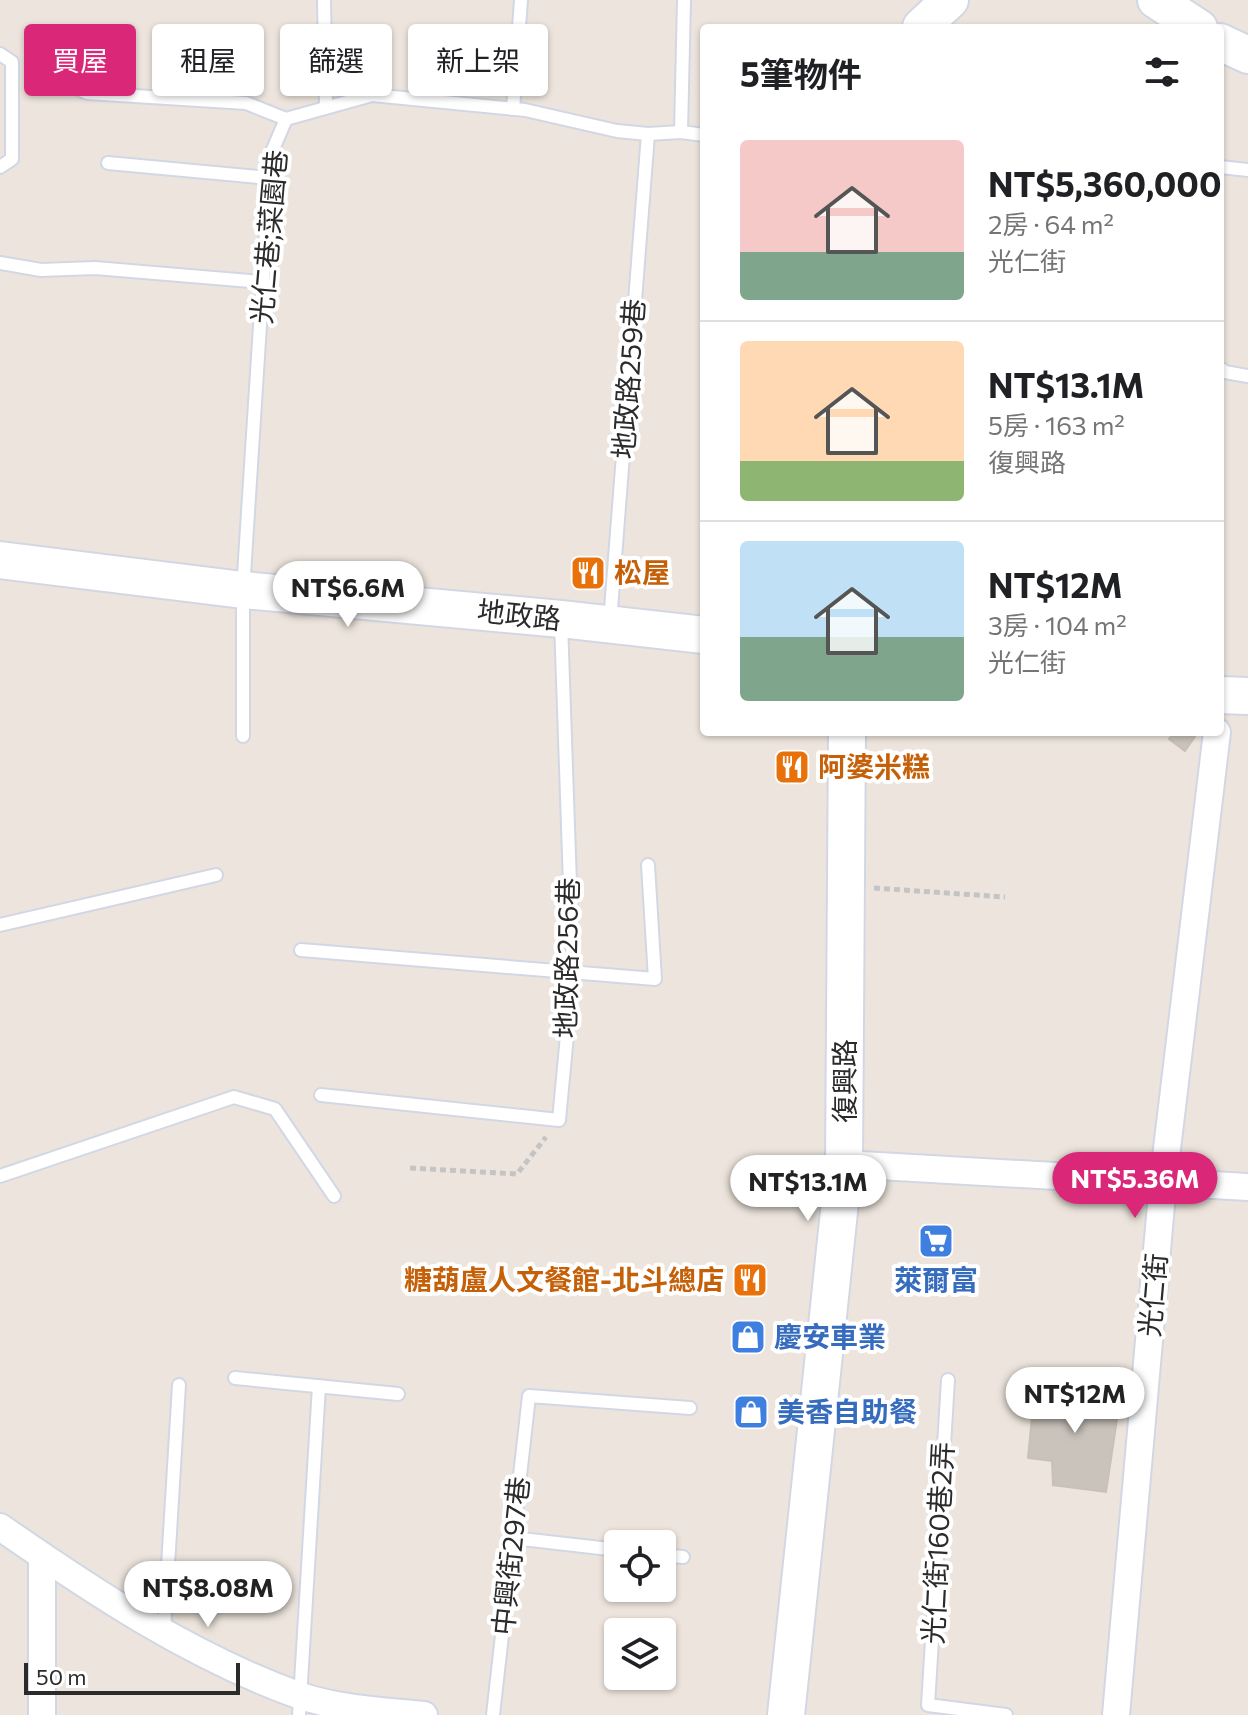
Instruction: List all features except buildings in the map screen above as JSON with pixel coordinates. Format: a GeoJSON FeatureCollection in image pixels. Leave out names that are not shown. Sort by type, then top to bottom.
{"type":"FeatureCollection","features":[{"type":"Feature","properties":{"kind":"street"},"geometry":{"type":"LineString","coordinates":[[922,18],[950,0]]}},
{"type":"Feature","properties":{"kind":"street"},"geometry":{"type":"LineString","coordinates":[[1156,0],[1193,24]]}},
{"type":"Feature","properties":{"kind":"street"},"geometry":{"type":"LineString","coordinates":[[1224,44],[1248,55]]}},
{"type":"Feature","properties":{"kind":"street","name":"地政路"},"geometry":{"type":"LineString","coordinates":[[0,560],[243,590],[700,635]]}},
{"type":"Feature","properties":{"kind":"street","name":"復興路"},"geometry":{"type":"LineString","coordinates":[[786,1715],[844,1164],[847,736]]}},
{"type":"Feature","properties":{"kind":"street","name":"光仁街"},"geometry":{"type":"LineString","coordinates":[[1116,1715],[1163,1182],[1217,736]]}},
{"type":"Feature","properties":{"kind":"street"},"geometry":{"type":"LineString","coordinates":[[844,1164],[1248,1187]]}},
{"type":"Feature","properties":{"kind":"street"},"geometry":{"type":"LineString","coordinates":[[0,1527],[164,1634],[299,1705],[424,1715]]}},
{"type":"Feature","properties":{"kind":"street"},"geometry":{"type":"LineString","coordinates":[[42,1556],[42,1715]]}},
{"type":"Feature","properties":{"kind":"lane"},"geometry":{"type":"LineString","coordinates":[[324,0],[326,106]]}},
{"type":"Feature","properties":{"kind":"lane"},"geometry":{"type":"LineString","coordinates":[[513,109],[521,0]]}},
{"type":"Feature","properties":{"kind":"lane"},"geometry":{"type":"LineString","coordinates":[[681,132],[684,0]]}},
{"type":"Feature","properties":{"kind":"lane"},"geometry":{"type":"LineString","coordinates":[[0,54],[12,62],[12,159],[0,167]]}},
{"type":"Feature","properties":{"kind":"lane","name":"光仁巷;菜園巷"},"geometry":{"type":"LineString","coordinates":[[243,736],[243,590],[269,178],[271,154],[286,119],[372,95],[513,109],[617,131],[700,134]]}},
{"type":"Feature","properties":{"kind":"lane"},"geometry":{"type":"LineString","coordinates":[[135,96],[246,103],[286,119]]}},
{"type":"Feature","properties":{"kind":"lane","name":"地政路259巷"},"geometry":{"type":"LineString","coordinates":[[609,624],[648,134]]}},
{"type":"Feature","properties":{"kind":"lane"},"geometry":{"type":"LineString","coordinates":[[108,163],[269,178]]}},
{"type":"Feature","properties":{"kind":"lane"},"geometry":{"type":"LineString","coordinates":[[1224,167],[1248,170]]}},
{"type":"Feature","properties":{"kind":"lane"},"geometry":{"type":"LineString","coordinates":[[0,263],[41,270],[95,268],[263,282]]}},
{"type":"Feature","properties":{"kind":"lane"},"geometry":{"type":"LineString","coordinates":[[1224,371],[1248,376]]}},
{"type":"Feature","properties":{"kind":"lane","name":"地政路256巷"},"geometry":{"type":"LineString","coordinates":[[559,1120],[573,972],[561,619]]}},
{"type":"Feature","properties":{"kind":"lane"},"geometry":{"type":"LineString","coordinates":[[301,950],[655,979],[648,865]]}},
{"type":"Feature","properties":{"kind":"lane"},"geometry":{"type":"LineString","coordinates":[[0,925],[216,875]]}},
{"type":"Feature","properties":{"kind":"lane"},"geometry":{"type":"LineString","coordinates":[[321,1095],[559,1120]]}},
{"type":"Feature","properties":{"kind":"lane"},"geometry":{"type":"LineString","coordinates":[[0,1176],[234,1097],[275,1109],[334,1196]]}},
{"type":"Feature","properties":{"kind":"lane"},"geometry":{"type":"LineString","coordinates":[[235,1378],[398,1394]]}},
{"type":"Feature","properties":{"kind":"lane","name":"光仁街160巷2弄"},"geometry":{"type":"LineString","coordinates":[[948,1380],[928,1705],[1006,1715]]}},
{"type":"Feature","properties":{"kind":"lane"},"geometry":{"type":"LineString","coordinates":[[164,1634],[179,1385]]}},
{"type":"Feature","properties":{"kind":"lane"},"geometry":{"type":"LineString","coordinates":[[299,1705],[319,1386]]}},
{"type":"Feature","properties":{"kind":"lane","name":"中興街297巷"},"geometry":{"type":"LineString","coordinates":[[493,1715],[529,1396],[690,1408]]}},
{"type":"Feature","properties":{"kind":"lane"},"geometry":{"type":"LineString","coordinates":[[513,1538],[604,1548]]}},
{"type":"Feature","properties":{"kind":"lane"},"geometry":{"type":"LineString","coordinates":[[676,1556],[683,1557]]}},
{"type":"Feature","properties":{"kind":"path"},"geometry":{"type":"LineString","coordinates":[[846,887],[1005,897]]}},
{"type":"Feature","properties":{"kind":"path"},"geometry":{"type":"LineString","coordinates":[[410,1168],[517,1174],[559,1120]]}},
{"type":"Feature","properties":{"kind":"place","name":"松屋"},"geometry":{"type":"Point","coordinates":[588,573]}},
{"type":"Feature","properties":{"kind":"place","name":"阿婆米糕"},"geometry":{"type":"Point","coordinates":[792,767]}},
{"type":"Feature","properties":{"kind":"place","name":"萊爾富"},"geometry":{"type":"Point","coordinates":[936,1241]}},
{"type":"Feature","properties":{"kind":"place","name":"糖葫盧人文餐館-北斗總店"},"geometry":{"type":"Point","coordinates":[750,1280]}},
{"type":"Feature","properties":{"kind":"place","name":"慶安車業"},"geometry":{"type":"Point","coordinates":[748,1337]}},
{"type":"Feature","properties":{"kind":"place","name":"美香自助餐"},"geometry":{"type":"Point","coordinates":[751,1412]}}]}
